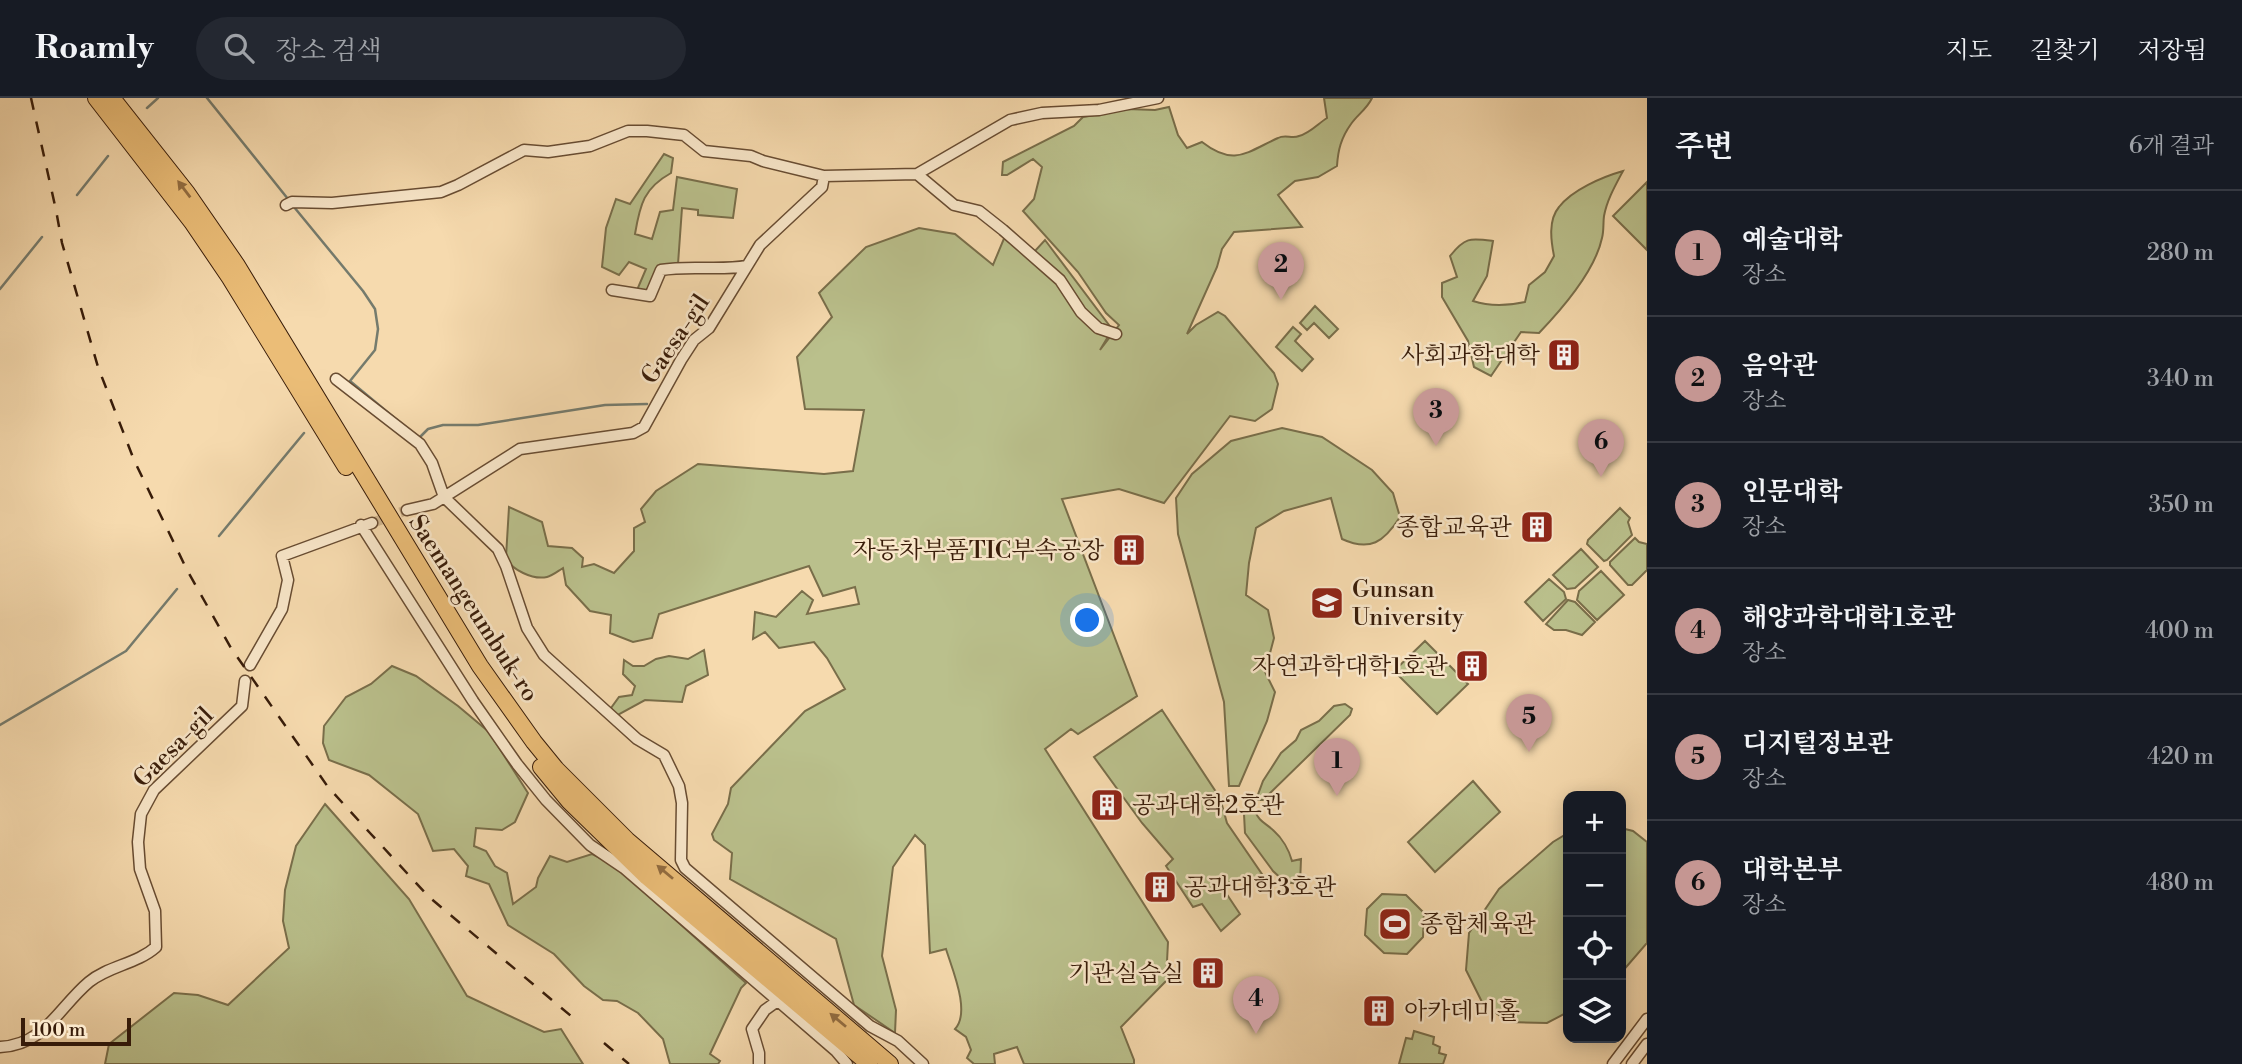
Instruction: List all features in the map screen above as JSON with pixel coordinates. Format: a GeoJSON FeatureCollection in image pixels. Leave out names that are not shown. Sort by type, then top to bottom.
{"type":"FeatureCollection","features":[{"type":"Feature","properties":{"kind":"highway","name":"Saemangeumbuk-ro"},"geometry":{"type":"LineString","coordinates":[[96,98],[192,222],[230,278],[471,671],[526,749],[569,801],[648,877],[869,1064]]}},
{"type":"Feature","properties":{"kind":"highway","name":"Saemangeumbuk-ro"},"geometry":{"type":"LineString","coordinates":[[112,98],[187,193],[236,264],[480,666],[534,742],[556,769],[627,840],[890,1064]]}},
{"type":"Feature","properties":{"kind":"street"},"geometry":{"type":"LineString","coordinates":[[289,204],[332,204],[441,192],[458,186],[524,150],[548,152],[590,146],[628,131],[684,135],[704,151],[751,156],[824,176],[917,174],[1010,120],[1042,113],[1099,110],[1158,98]]}},
{"type":"Feature","properties":{"kind":"street"},"geometry":{"type":"LineString","coordinates":[[917,174],[954,205],[979,211],[1060,280],[1081,312],[1098,328],[1116,334]]}},
{"type":"Feature","properties":{"kind":"street","name":"Gaesa-gil"},"geometry":{"type":"LineString","coordinates":[[407,510],[433,504],[520,449],[633,433],[644,427],[681,360],[694,340],[709,328],[760,245],[822,187],[824,176]]}},
{"type":"Feature","properties":{"kind":"street"},"geometry":{"type":"LineString","coordinates":[[612,290],[650,296],[661,270],[733,269],[747,266]]}},
{"type":"Feature","properties":{"kind":"street"},"geometry":{"type":"LineString","coordinates":[[335,379],[420,444],[432,463],[444,497],[498,549],[527,628],[544,654],[637,739],[664,755],[679,786],[682,803],[681,860],[684,869],[870,1026],[898,1041],[923,1064]]}},
{"type":"Feature","properties":{"kind":"street"},"geometry":{"type":"LineString","coordinates":[[250,665],[282,609],[288,580],[282,556],[366,524],[473,702],[546,800],[590,845],[624,868],[776,1002],[836,1051],[847,1064]]}},
{"type":"Feature","properties":{"kind":"street","name":"Gaesa-gil"},"geometry":{"type":"LineString","coordinates":[[0,1047],[11,1046],[38,1034],[52,1023],[88,983],[102,973],[141,957],[156,947],[155,911],[140,869],[138,842],[141,814],[154,790],[242,706],[245,681]]}},
{"type":"Feature","properties":{"kind":"street"},"geometry":{"type":"LineString","coordinates":[[759,1064],[759,1053],[752,1029],[756,1020],[776,1002]]}},
{"type":"Feature","properties":{"kind":"street"},"geometry":{"type":"LineString","coordinates":[[1613,1064],[1647,1019]]}},
{"type":"Feature","properties":{"kind":"street"},"geometry":{"type":"LineString","coordinates":[[1632,1064],[1647,1044]]}},
{"type":"Feature","properties":{"kind":"green space"},"geometry":{"type":"Polygon","coordinates":[[[1324,98],[1372,98],[1345,134],[1339,149],[1337,166],[1318,177],[1295,181],[1278,195],[1302,227],[1234,232],[1222,249],[1217,267],[1187,334],[1196,325],[1218,312],[1225,316],[1274,373],[1278,384],[1272,409],[1255,421],[1230,416],[1164,503],[1119,489],[1062,499],[1137,696],[1078,734],[1071,729],[1045,749],[1168,942],[1166,981],[1121,1027],[1134,1064],[1024,1064],[1017,1047],[994,1054],[995,1064],[974,1064],[967,1058],[971,1050],[966,1037],[955,1029],[959,1022],[961,1001],[946,949],[930,953],[925,845],[915,835],[893,867],[882,956],[896,1010],[895,1033],[854,1005],[836,939],[730,879],[732,853],[714,840],[712,834],[728,804],[731,788],[805,711],[845,689],[814,642],[779,648],[765,632],[753,639],[755,612],[776,617],[802,591],[813,600],[807,614],[859,604],[855,587],[823,596],[809,566],[659,614],[652,638],[633,642],[610,633],[611,615],[590,611],[566,585],[563,568],[551,576],[541,578],[517,570],[509,562],[506,557],[509,507],[542,522],[548,546],[572,548],[583,558],[582,567],[594,564],[614,573],[634,551],[634,528],[645,522],[641,509],[656,491],[698,464],[824,474],[853,471],[864,410],[805,409],[797,357],[832,317],[819,293],[866,247],[919,228],[955,234],[993,265],[1005,236],[1042,265],[1109,335],[1100,350],[1119,325],[1106,313],[1078,272],[1023,211],[1034,199],[1042,167],[1033,159],[1007,175],[1002,175],[1003,162],[1074,126],[1083,117],[1127,109],[1155,110],[1169,107],[1178,135],[1187,148],[1202,142],[1223,154],[1240,155],[1281,137],[1296,137],[1310,131],[1327,118],[1324,98]]]}},
{"type":"Feature","properties":{"kind":"green space"},"geometry":{"type":"Polygon","coordinates":[[[664,154],[673,158],[671,173],[649,191],[639,214],[635,234],[652,239],[660,212],[673,210],[677,177],[737,189],[733,218],[698,215],[698,210],[682,208],[678,264],[657,268],[649,293],[637,290],[646,269],[629,262],[619,275],[602,267],[606,228],[616,199],[630,204],[664,154]]]}},
{"type":"Feature","properties":{"kind":"green space"},"geometry":{"type":"Polygon","coordinates":[[[1623,171],[1607,204],[1598,251],[1585,276],[1558,313],[1539,333],[1521,332],[1491,376],[1474,367],[1468,341],[1442,297],[1442,283],[1457,277],[1450,256],[1468,240],[1493,241],[1487,276],[1473,301],[1499,305],[1525,302],[1529,285],[1545,272],[1554,256],[1552,224],[1559,207],[1588,185],[1623,171]]]}},
{"type":"Feature","properties":{"kind":"green space"},"geometry":{"type":"Polygon","coordinates":[[[1647,182],[1647,250],[1613,216],[1647,182]]]}},
{"type":"Feature","properties":{"kind":"green space"},"geometry":{"type":"Polygon","coordinates":[[[1045,240],[1112,329],[1097,324],[1034,252],[1045,240]]]}},
{"type":"Feature","properties":{"kind":"green space"},"geometry":{"type":"Polygon","coordinates":[[[1315,306],[1338,329],[1329,338],[1314,323],[1307,330],[1300,323],[1315,306]]]}},
{"type":"Feature","properties":{"kind":"green space"},"geometry":{"type":"Polygon","coordinates":[[[1293,327],[1301,334],[1295,341],[1313,359],[1302,371],[1276,347],[1293,327]]]}},
{"type":"Feature","properties":{"kind":"green space"},"geometry":{"type":"Polygon","coordinates":[[[1282,428],[1322,437],[1372,470],[1393,493],[1400,517],[1382,538],[1361,545],[1342,539],[1331,498],[1284,511],[1256,528],[1246,595],[1268,610],[1274,638],[1265,672],[1275,692],[1267,721],[1239,786],[1229,786],[1224,702],[1178,534],[1176,498],[1192,474],[1231,441],[1282,428]]]}},
{"type":"Feature","properties":{"kind":"green space"},"geometry":{"type":"Polygon","coordinates":[[[1620,508],[1630,518],[1628,522],[1632,535],[1604,561],[1587,544],[1588,540],[1620,508]]]}},
{"type":"Feature","properties":{"kind":"green space"},"geometry":{"type":"Polygon","coordinates":[[[1635,538],[1647,544],[1647,570],[1632,585],[1628,585],[1610,562],[1635,538]]]}},
{"type":"Feature","properties":{"kind":"green space"},"geometry":{"type":"Polygon","coordinates":[[[1581,549],[1598,567],[1575,588],[1567,589],[1553,575],[1581,549]]]}},
{"type":"Feature","properties":{"kind":"green space"},"geometry":{"type":"Polygon","coordinates":[[[1601,571],[1624,595],[1597,620],[1577,600],[1579,591],[1601,571]]]}},
{"type":"Feature","properties":{"kind":"green space"},"geometry":{"type":"Polygon","coordinates":[[[1549,579],[1564,592],[1566,599],[1543,621],[1525,602],[1549,579]]]}},
{"type":"Feature","properties":{"kind":"green space"},"geometry":{"type":"Polygon","coordinates":[[[1568,600],[1575,602],[1595,622],[1582,635],[1566,630],[1554,630],[1546,624],[1568,600]]]}},
{"type":"Feature","properties":{"kind":"green space"},"geometry":{"type":"Polygon","coordinates":[[[1425,641],[1468,684],[1437,714],[1394,671],[1425,641]]]}},
{"type":"Feature","properties":{"kind":"green space"},"geometry":{"type":"Polygon","coordinates":[[[704,650],[708,675],[686,686],[682,702],[645,700],[616,716],[611,708],[619,697],[632,695],[635,686],[623,674],[624,660],[633,666],[644,666],[669,656],[688,659],[704,650]]]}},
{"type":"Feature","properties":{"kind":"green space"},"geometry":{"type":"Polygon","coordinates":[[[392,666],[416,676],[489,732],[528,793],[515,822],[502,830],[476,828],[474,846],[486,851],[495,866],[507,873],[513,904],[536,887],[550,856],[567,862],[592,854],[613,864],[746,983],[741,988],[710,1054],[720,1061],[718,1064],[670,1064],[663,1039],[638,1013],[617,1001],[603,1000],[584,986],[554,954],[508,925],[489,884],[466,876],[468,866],[454,849],[433,851],[418,814],[369,775],[329,760],[323,743],[324,726],[346,697],[371,684],[392,666]]]}},
{"type":"Feature","properties":{"kind":"green space"},"geometry":{"type":"Polygon","coordinates":[[[1345,704],[1352,709],[1350,715],[1263,800],[1256,800],[1263,781],[1281,753],[1296,740],[1301,730],[1319,721],[1334,706],[1345,704]]]}},
{"type":"Feature","properties":{"kind":"green space"},"geometry":{"type":"Polygon","coordinates":[[[1162,710],[1220,798],[1227,823],[1264,877],[1220,884],[1240,914],[1221,931],[1202,904],[1193,907],[1166,866],[1173,859],[1142,823],[1094,757],[1162,710]]]}},
{"type":"Feature","properties":{"kind":"green space"},"geometry":{"type":"Polygon","coordinates":[[[1473,781],[1500,812],[1435,872],[1408,842],[1473,781]]]}},
{"type":"Feature","properties":{"kind":"green space"},"geometry":{"type":"Polygon","coordinates":[[[325,804],[409,899],[467,996],[544,1032],[561,1029],[583,1064],[105,1064],[109,1044],[174,993],[198,995],[228,1005],[289,948],[283,921],[285,890],[296,846],[325,804]]]}},
{"type":"Feature","properties":{"kind":"green space"},"geometry":{"type":"Polygon","coordinates":[[[1255,811],[1282,841],[1292,861],[1301,859],[1300,884],[1285,882],[1273,871],[1245,833],[1244,814],[1255,811]]]}},
{"type":"Feature","properties":{"kind":"green space"},"geometry":{"type":"Polygon","coordinates":[[[1626,829],[1633,831],[1647,842],[1647,943],[1626,967],[1626,829]]]}},
{"type":"Feature","properties":{"kind":"green space"},"geometry":{"type":"Polygon","coordinates":[[[1563,836],[1563,1015],[1547,1023],[1509,1022],[1483,1004],[1466,970],[1469,933],[1499,889],[1563,836]]]}},
{"type":"Feature","properties":{"kind":"green space","name":"종합체육관"},"geometry":{"type":"Polygon","coordinates":[[[1382,894],[1406,895],[1424,913],[1423,937],[1407,954],[1384,953],[1365,935],[1367,909],[1382,894]]]}},
{"type":"Feature","properties":{"kind":"green space"},"geometry":{"type":"Polygon","coordinates":[[[1414,1031],[1434,1037],[1433,1044],[1440,1047],[1439,1053],[1446,1055],[1443,1064],[1399,1064],[1406,1038],[1412,1039],[1414,1031]]]}},
{"type":"Feature","properties":{"kind":"waterway"},"geometry":{"type":"LineString","coordinates":[[147,108],[158,98]]}},
{"type":"Feature","properties":{"kind":"waterway"},"geometry":{"type":"LineString","coordinates":[[207,98],[288,199]]}},
{"type":"Feature","properties":{"kind":"waterway"},"geometry":{"type":"LineString","coordinates":[[77,195],[108,156]]}},
{"type":"Feature","properties":{"kind":"waterway"},"geometry":{"type":"LineString","coordinates":[[294,207],[375,309],[378,329],[375,350],[350,381],[403,425]]}},
{"type":"Feature","properties":{"kind":"waterway"},"geometry":{"type":"LineString","coordinates":[[0,289],[42,237]]}},
{"type":"Feature","properties":{"kind":"waterway"},"geometry":{"type":"LineString","coordinates":[[419,438],[428,429],[443,425],[478,425],[605,405],[647,404]]}},
{"type":"Feature","properties":{"kind":"waterway"},"geometry":{"type":"LineString","coordinates":[[219,536],[304,433]]}},
{"type":"Feature","properties":{"kind":"waterway"},"geometry":{"type":"LineString","coordinates":[[0,725],[126,651],[177,589]]}},
{"type":"Feature","properties":{"kind":"tunnel"},"geometry":{"type":"LineString","coordinates":[[372,523],[407,510]]}},
{"type":"Feature","properties":{"kind":"railway"},"geometry":{"type":"LineString","coordinates":[[31,98],[62,243],[98,367],[134,460],[187,570],[231,648],[328,787],[429,897],[577,1021]]}},
{"type":"Feature","properties":{"kind":"railway"},"geometry":{"type":"LineString","coordinates":[[604,1043],[629,1064]]}},
{"type":"Feature","properties":{"kind":"place","name":"음악관"},"geometry":{"type":"Point","coordinates":[1281,300]}},
{"type":"Feature","properties":{"kind":"place","name":"사회과학대학"},"geometry":{"type":"Point","coordinates":[1564,355]}},
{"type":"Feature","properties":{"kind":"place","name":"인문대학"},"geometry":{"type":"Point","coordinates":[1436,446]}},
{"type":"Feature","properties":{"kind":"place","name":"대학본부"},"geometry":{"type":"Point","coordinates":[1601,477]}},
{"type":"Feature","properties":{"kind":"place","name":"종합교육관"},"geometry":{"type":"Point","coordinates":[1537,527]}},
{"type":"Feature","properties":{"kind":"place","name":"자동차부품TIC부속공장"},"geometry":{"type":"Point","coordinates":[1129,550]}},
{"type":"Feature","properties":{"kind":"place","name":"Gunsan University"},"geometry":{"type":"Point","coordinates":[1327,603]}},
{"type":"Feature","properties":{"kind":"place","name":"자연과학대학1호관"},"geometry":{"type":"Point","coordinates":[1472,666]}},
{"type":"Feature","properties":{"kind":"place","name":"디지털정보관"},"geometry":{"type":"Point","coordinates":[1529,752]}},
{"type":"Feature","properties":{"kind":"place","name":"예술대학"},"geometry":{"type":"Point","coordinates":[1337,796]}},
{"type":"Feature","properties":{"kind":"place","name":"공과대학2호관"},"geometry":{"type":"Point","coordinates":[1107,805]}},
{"type":"Feature","properties":{"kind":"place","name":"공과대학3호관"},"geometry":{"type":"Point","coordinates":[1160,887]}},
{"type":"Feature","properties":{"kind":"place","name":"종합체육관"},"geometry":{"type":"Point","coordinates":[1395,924]}},
{"type":"Feature","properties":{"kind":"place","name":"기관실습실"},"geometry":{"type":"Point","coordinates":[1208,973]}},
{"type":"Feature","properties":{"kind":"place","name":"아카데미홀"},"geometry":{"type":"Point","coordinates":[1379,1011]}},
{"type":"Feature","properties":{"kind":"place","name":"해양과학대학1호관"},"geometry":{"type":"Point","coordinates":[1256,1034]}}]}
